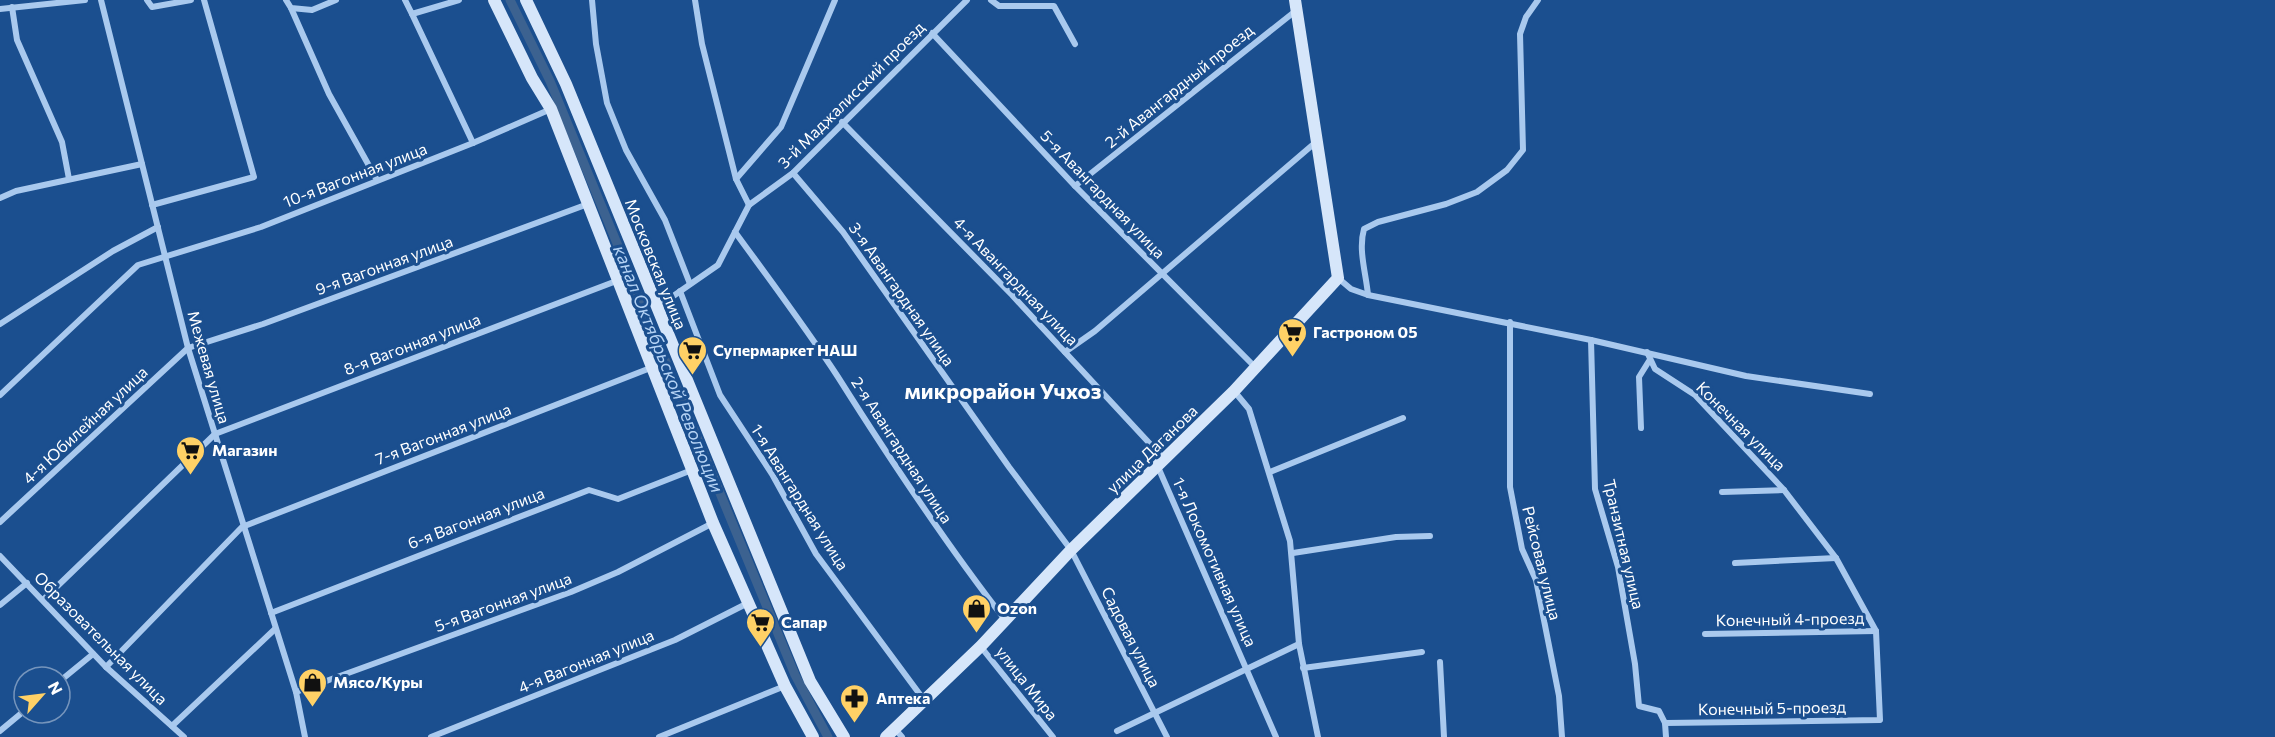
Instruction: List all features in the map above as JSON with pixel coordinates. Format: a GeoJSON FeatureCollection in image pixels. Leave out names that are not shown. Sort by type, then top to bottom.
{"type":"FeatureCollection","features":[{"type":"Feature","properties":{"kind":"main road"},"geometry":{"type":"LineString","coordinates":[[494,0],[551,109],[654,367],[713,523],[785,686],[813,737]]}},
{"type":"Feature","properties":{"kind":"main road","name":"Московская улица"},"geometry":{"type":"LineString","coordinates":[[526,0],[566,84],[656,309],[810,681],[843,737]]}},
{"type":"Feature","properties":{"kind":"main road"},"geometry":{"type":"LineString","coordinates":[[1297,4],[1339,279]]}},
{"type":"Feature","properties":{"kind":"main road","name":"улица Даганова"},"geometry":{"type":"LineString","coordinates":[[895,734],[924,701],[981,647],[1072,551],[1162,465],[1256,369],[1339,279]]}},
{"type":"Feature","properties":{"kind":"street"},"geometry":{"type":"LineString","coordinates":[[0,9],[85,0]]}},
{"type":"Feature","properties":{"kind":"street","name":"Межевая улица"},"geometry":{"type":"LineString","coordinates":[[101,0],[188,348],[242,527],[296,692],[305,737]]}},
{"type":"Feature","properties":{"kind":"street"},"geometry":{"type":"LineString","coordinates":[[147,0],[152,7],[191,0]]}},
{"type":"Feature","properties":{"kind":"street"},"geometry":{"type":"LineString","coordinates":[[152,205],[254,177],[204,0]]}},
{"type":"Feature","properties":{"kind":"street"},"geometry":{"type":"LineString","coordinates":[[286,0],[329,94],[377,180]]}},
{"type":"Feature","properties":{"kind":"street"},"geometry":{"type":"LineString","coordinates":[[291,8],[312,10],[335,0]]}},
{"type":"Feature","properties":{"kind":"street"},"geometry":{"type":"LineString","coordinates":[[405,0],[473,143]]}},
{"type":"Feature","properties":{"kind":"street"},"geometry":{"type":"LineString","coordinates":[[412,14],[459,0]]}},
{"type":"Feature","properties":{"kind":"street"},"geometry":{"type":"LineString","coordinates":[[592,0],[596,44],[607,103],[626,150],[665,220],[690,284]]}},
{"type":"Feature","properties":{"kind":"street"},"geometry":{"type":"LineString","coordinates":[[656,309],[718,265],[749,205],[736,179],[702,44],[695,0]]}},
{"type":"Feature","properties":{"kind":"street"},"geometry":{"type":"LineString","coordinates":[[736,179],[781,127],[835,0]]}},
{"type":"Feature","properties":{"kind":"street","name":"3-й Маджалисский проезд"},"geometry":{"type":"LineString","coordinates":[[749,205],[793,173],[967,0]]}},
{"type":"Feature","properties":{"kind":"street"},"geometry":{"type":"LineString","coordinates":[[991,0],[999,6],[1054,6],[1075,44]]}},
{"type":"Feature","properties":{"kind":"street"},"geometry":{"type":"LineString","coordinates":[[1368,295],[1366,266],[1360,243],[1364,229],[1378,222],[1446,204],[1477,192],[1508,170],[1522,150],[1520,34],[1526,16],[1538,0]]}},
{"type":"Feature","properties":{"kind":"street","name":"2-й Авангардный проезд"},"geometry":{"type":"LineString","coordinates":[[1075,186],[1297,4]]}},
{"type":"Feature","properties":{"kind":"street"},"geometry":{"type":"LineString","coordinates":[[12,7],[17,40],[62,142],[69,179]]}},
{"type":"Feature","properties":{"kind":"street","name":"5-я Авангардная улица"},"geometry":{"type":"LineString","coordinates":[[932,33],[1075,186],[1256,369]]}},
{"type":"Feature","properties":{"kind":"street","name":"10-я Вагонная улица"},"geometry":{"type":"LineString","coordinates":[[0,395],[138,265],[261,226],[473,143],[551,109]]}},
{"type":"Feature","properties":{"kind":"street","name":"4-я Авангардная улица"},"geometry":{"type":"LineString","coordinates":[[842,122],[1065,352],[1162,465]]}},
{"type":"Feature","properties":{"kind":"street"},"geometry":{"type":"LineString","coordinates":[[1065,352],[1095,331],[1318,141]]}},
{"type":"Feature","properties":{"kind":"street"},"geometry":{"type":"LineString","coordinates":[[0,198],[16,191],[142,164]]}},
{"type":"Feature","properties":{"kind":"street","name":"3-я Авангардная улица"},"geometry":{"type":"LineString","coordinates":[[793,173],[843,232],[1009,467],[1072,551]]}},
{"type":"Feature","properties":{"kind":"street","name":"9-я Вагонная улица"},"geometry":{"type":"LineString","coordinates":[[188,348],[263,324],[588,204]]}},
{"type":"Feature","properties":{"kind":"street"},"geometry":{"type":"LineString","coordinates":[[0,324],[113,251],[158,227]]}},
{"type":"Feature","properties":{"kind":"street","name":"2-я Авангардная улица"},"geometry":{"type":"LineString","coordinates":[[735,232],[837,376],[929,518],[1006,621]]}},
{"type":"Feature","properties":{"kind":"street"},"geometry":{"type":"LineString","coordinates":[[1339,279],[1351,289],[1368,295],[1510,322],[1746,376],[1870,394]]}},
{"type":"Feature","properties":{"kind":"street","name":"8-я Вагонная улица"},"geometry":{"type":"LineString","coordinates":[[215,434],[619,280]]}},
{"type":"Feature","properties":{"kind":"street","name":"1-я Авангардная улица"},"geometry":{"type":"LineString","coordinates":[[680,291],[720,395],[772,474],[816,554],[924,701]]}},
{"type":"Feature","properties":{"kind":"street","name":"Рейсовая улица"},"geometry":{"type":"LineString","coordinates":[[1510,322],[1510,488],[1522,549],[1536,580],[1559,696],[1562,737]]}},
{"type":"Feature","properties":{"kind":"street","name":"Транзитная улица"},"geometry":{"type":"LineString","coordinates":[[1591,340],[1595,489],[1618,567],[1635,664],[1639,706],[1659,711],[1665,723]]}},
{"type":"Feature","properties":{"kind":"street","name":"4-я Юбилейная улица"},"geometry":{"type":"LineString","coordinates":[[0,522],[188,348]]}},
{"type":"Feature","properties":{"kind":"street"},"geometry":{"type":"LineString","coordinates":[[1641,428],[1639,378],[1649,361],[1647,352]]}},
{"type":"Feature","properties":{"kind":"street","name":"Конечная улица"},"geometry":{"type":"LineString","coordinates":[[1649,361],[1655,369],[1695,395],[1784,490],[1836,558],[1876,631],[1880,720]]}},
{"type":"Feature","properties":{"kind":"street","name":"7-я Вагонная улица"},"geometry":{"type":"LineString","coordinates":[[242,527],[654,367]]}},
{"type":"Feature","properties":{"kind":"street"},"geometry":{"type":"LineString","coordinates":[[1234,391],[1249,409],[1293,553],[1299,644],[1318,737]]}},
{"type":"Feature","properties":{"kind":"street"},"geometry":{"type":"LineString","coordinates":[[1270,472],[1403,418]]}},
{"type":"Feature","properties":{"kind":"street"},"geometry":{"type":"LineString","coordinates":[[43,600],[215,434]]}},
{"type":"Feature","properties":{"kind":"street","name":"1-я Локомотивная улица"},"geometry":{"type":"LineString","coordinates":[[1162,465],[1276,737]]}},
{"type":"Feature","properties":{"kind":"street","name":"6-я Вагонная улица"},"geometry":{"type":"LineString","coordinates":[[271,613],[589,490],[618,499],[692,470]]}},
{"type":"Feature","properties":{"kind":"street"},"geometry":{"type":"LineString","coordinates":[[1722,492],[1784,490]]}},
{"type":"Feature","properties":{"kind":"street","name":"5-я Вагонная улица"},"geometry":{"type":"LineString","coordinates":[[296,692],[571,592],[618,572],[713,523]]}},
{"type":"Feature","properties":{"kind":"street"},"geometry":{"type":"LineString","coordinates":[[106,667],[242,527]]}},
{"type":"Feature","properties":{"kind":"street"},"geometry":{"type":"LineString","coordinates":[[1293,553],[1396,537],[1430,536]]}},
{"type":"Feature","properties":{"kind":"street","name":"Садовая улица"},"geometry":{"type":"LineString","coordinates":[[1072,551],[1167,737]]}},
{"type":"Feature","properties":{"kind":"street","name":"Образовательная улица"},"geometry":{"type":"LineString","coordinates":[[0,556],[106,667],[184,737]]}},
{"type":"Feature","properties":{"kind":"street"},"geometry":{"type":"LineString","coordinates":[[1735,563],[1836,558]]}},
{"type":"Feature","properties":{"kind":"street"},"geometry":{"type":"LineString","coordinates":[[0,605],[27,583]]}},
{"type":"Feature","properties":{"kind":"street","name":"4-я Вагонная улица"},"geometry":{"type":"LineString","coordinates":[[431,737],[675,640],[748,603]]}},
{"type":"Feature","properties":{"kind":"street"},"geometry":{"type":"LineString","coordinates":[[172,726],[276,629]]}},
{"type":"Feature","properties":{"kind":"street","name":"Конечный 4-проезд"},"geometry":{"type":"LineString","coordinates":[[1705,634],[1876,631]]}},
{"type":"Feature","properties":{"kind":"street","name":"1-я Локомотивная улица"},"geometry":{"type":"LineString","coordinates":[[1117,731],[1299,644]]}},
{"type":"Feature","properties":{"kind":"street","name":"улица Мира"},"geometry":{"type":"LineString","coordinates":[[981,647],[1053,737]]}},
{"type":"Feature","properties":{"kind":"street"},"geometry":{"type":"LineString","coordinates":[[1303,668],[1422,652]]}},
{"type":"Feature","properties":{"kind":"street"},"geometry":{"type":"LineString","coordinates":[[72,671],[93,654]]}},
{"type":"Feature","properties":{"kind":"street"},"geometry":{"type":"LineString","coordinates":[[1440,662],[1444,737]]}},
{"type":"Feature","properties":{"kind":"street"},"geometry":{"type":"LineString","coordinates":[[659,737],[785,686]]}},
{"type":"Feature","properties":{"kind":"street","name":"Конечный 5-проезд"},"geometry":{"type":"LineString","coordinates":[[1665,723],[1880,720]]}},
{"type":"Feature","properties":{"kind":"street"},"geometry":{"type":"LineString","coordinates":[[0,731],[12,721]]}},
{"type":"Feature","properties":{"kind":"street"},"geometry":{"type":"LineString","coordinates":[[1665,723],[1666,737]]}},
{"type":"Feature","properties":{"kind":"waterway","name":"канал Октябрьской Революции"},"geometry":{"type":"LineString","coordinates":[[510,0],[550,81],[795,675],[828,737]]}},
{"type":"Feature","properties":{"kind":"place","name":"Гастроном 05"},"geometry":{"type":"Point","coordinates":[1292,358]}},
{"type":"Feature","properties":{"kind":"place","name":"Супермаркет НАШ"},"geometry":{"type":"Point","coordinates":[692,376]}},
{"type":"Feature","properties":{"kind":"place","name":"Магазин"},"geometry":{"type":"Point","coordinates":[191,476]}},
{"type":"Feature","properties":{"kind":"place","name":"Ozon"},"geometry":{"type":"Point","coordinates":[976,634]}},
{"type":"Feature","properties":{"kind":"place","name":"Сапар"},"geometry":{"type":"Point","coordinates":[760,648]}},
{"type":"Feature","properties":{"kind":"place","name":"Мясо/Куры"},"geometry":{"type":"Point","coordinates":[312,708]}},
{"type":"Feature","properties":{"kind":"place","name":"Аптека"},"geometry":{"type":"Point","coordinates":[855,724]}},
{"type":"Feature","properties":{"kind":"district","name":"микрорайон Учхоз"},"geometry":{"type":"Point","coordinates":[1003,391]}}]}
